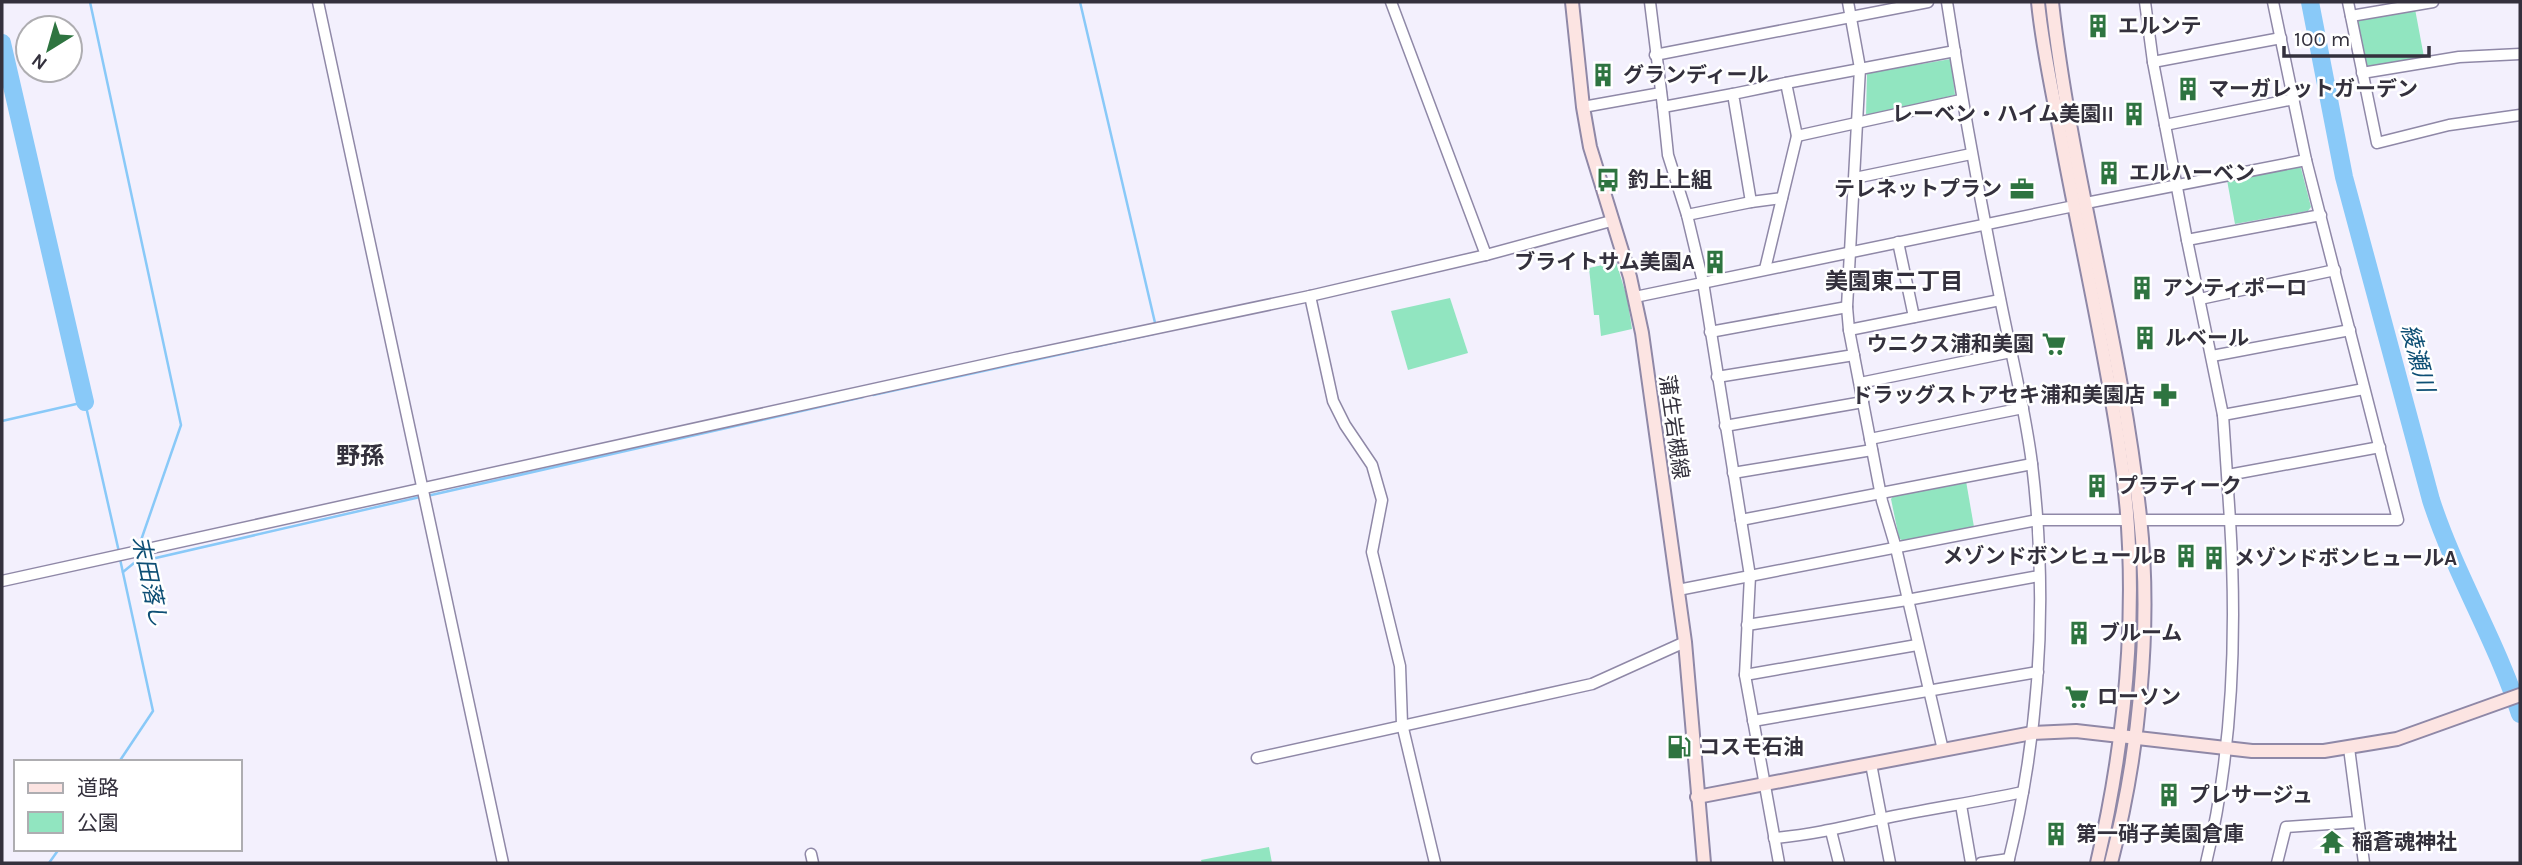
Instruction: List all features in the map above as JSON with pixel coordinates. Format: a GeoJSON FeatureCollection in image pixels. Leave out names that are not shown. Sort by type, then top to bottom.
{"type":"FeatureCollection","features":[{"type":"Feature","properties":{"kind":"street"},"geometry":{"type":"LineString","coordinates":[[318,2],[503,863]]}},
{"type":"Feature","properties":{"kind":"street"},"geometry":{"type":"LineString","coordinates":[[1391,2],[1486,255]]}},
{"type":"Feature","properties":{"kind":"street","name":"蒲生岩槻線"},"geometry":{"type":"LineString","coordinates":[[1572,2],[1590,147],[1635,297],[1642,333],[1685,642],[1704,863]]}},
{"type":"Feature","properties":{"kind":"street"},"geometry":{"type":"LineString","coordinates":[[1650,2],[1668,155],[1687,215],[1703,282],[1750,576],[1745,675],[1779,863]]}},
{"type":"Feature","properties":{"kind":"street"},"geometry":{"type":"LineString","coordinates":[[1848,2],[1860,68],[1847,307],[1849,330],[1880,492],[1896,548],[1942,750]]}},
{"type":"Feature","properties":{"kind":"street"},"geometry":{"type":"LineString","coordinates":[[1655,55],[1928,2]]}},
{"type":"Feature","properties":{"kind":"street"},"geometry":{"type":"LineString","coordinates":[[1947,2],[1971,154],[2023,408],[2037,520],[2038,672],[2023,792],[2008,861],[1981,863]]}},
{"type":"Feature","properties":{"kind":"street"},"geometry":{"type":"LineString","coordinates":[[2038,2],[2129,428],[2141,520],[2143,630],[2135,737],[2111,863]]}},
{"type":"Feature","properties":{"kind":"street"},"geometry":{"type":"LineString","coordinates":[[2052,2],[2080,204],[2119,440],[2127,520],[2129,629],[2120,735],[2112,794],[2096,863]]}},
{"type":"Feature","properties":{"kind":"street"},"geometry":{"type":"LineString","coordinates":[[2145,2],[2176,186],[2223,415],[2228,475],[2234,623],[2230,697],[2225,748],[2206,863]]}},
{"type":"Feature","properties":{"kind":"street"},"geometry":{"type":"LineString","coordinates":[[2141,520],[2398,520],[2306,160],[2273,2]]}},
{"type":"Feature","properties":{"kind":"street"},"geometry":{"type":"LineString","coordinates":[[2348,2],[2376,143],[2449,125],[2520,115]]}},
{"type":"Feature","properties":{"kind":"street"},"geometry":{"type":"LineString","coordinates":[[2351,16],[2433,2]]}},
{"type":"Feature","properties":{"kind":"street"},"geometry":{"type":"LineString","coordinates":[[2153,62],[2281,38]]}},
{"type":"Feature","properties":{"kind":"street"},"geometry":{"type":"LineString","coordinates":[[1663,107],[1955,51]]}},
{"type":"Feature","properties":{"kind":"street"},"geometry":{"type":"LineString","coordinates":[[2362,74],[2459,57],[2520,54]]}},
{"type":"Feature","properties":{"kind":"street"},"geometry":{"type":"LineString","coordinates":[[1765,269],[1797,135],[1786,83]]}},
{"type":"Feature","properties":{"kind":"street"},"geometry":{"type":"LineString","coordinates":[[1583,107],[1661,93]]}},
{"type":"Feature","properties":{"kind":"street"},"geometry":{"type":"LineString","coordinates":[[1733,94],[1751,202]]}},
{"type":"Feature","properties":{"kind":"street"},"geometry":{"type":"LineString","coordinates":[[2165,125],[2294,99]]}},
{"type":"Feature","properties":{"kind":"street"},"geometry":{"type":"LineString","coordinates":[[1797,135],[1859,124],[1961,100]]}},
{"type":"Feature","properties":{"kind":"street"},"geometry":{"type":"LineString","coordinates":[[1855,178],[1971,154]]}},
{"type":"Feature","properties":{"kind":"street"},"geometry":{"type":"LineString","coordinates":[[1635,297],[2306,160]]}},
{"type":"Feature","properties":{"kind":"street"},"geometry":{"type":"LineString","coordinates":[[1687,215],[1782,198]]}},
{"type":"Feature","properties":{"kind":"street"},"geometry":{"type":"LineString","coordinates":[[2187,240],[2321,215]]}},
{"type":"Feature","properties":{"kind":"street"},"geometry":{"type":"LineString","coordinates":[[2,581],[1310,296],[1486,255],[1611,221]]}},
{"type":"Feature","properties":{"kind":"street"},"geometry":{"type":"LineString","coordinates":[[1899,242],[1914,317]]}},
{"type":"Feature","properties":{"kind":"street"},"geometry":{"type":"LineString","coordinates":[[2200,299],[2335,270]]}},
{"type":"Feature","properties":{"kind":"street"},"geometry":{"type":"LineString","coordinates":[[1310,296],[1333,401],[1345,425],[1372,465],[1382,500],[1372,552],[1401,666],[1402,724],[1435,863]]}},
{"type":"Feature","properties":{"kind":"street"},"geometry":{"type":"LineString","coordinates":[[1849,330],[2000,300]]}},
{"type":"Feature","properties":{"kind":"street"},"geometry":{"type":"LineString","coordinates":[[1710,332],[1847,307]]}},
{"type":"Feature","properties":{"kind":"street"},"geometry":{"type":"LineString","coordinates":[[2212,355],[2350,330]]}},
{"type":"Feature","properties":{"kind":"street"},"geometry":{"type":"LineString","coordinates":[[1860,383],[2011,352]]}},
{"type":"Feature","properties":{"kind":"street"},"geometry":{"type":"LineString","coordinates":[[1717,377],[1854,355]]}},
{"type":"Feature","properties":{"kind":"street"},"geometry":{"type":"LineString","coordinates":[[2223,415],[2364,389]]}},
{"type":"Feature","properties":{"kind":"street"},"geometry":{"type":"LineString","coordinates":[[1725,426],[1863,402]]}},
{"type":"Feature","properties":{"kind":"street"},"geometry":{"type":"LineString","coordinates":[[1733,473],[2023,408]]}},
{"type":"Feature","properties":{"kind":"street"},"geometry":{"type":"LineString","coordinates":[[2228,475],[2380,447]]}},
{"type":"Feature","properties":{"kind":"street"},"geometry":{"type":"LineString","coordinates":[[1741,520],[2032,464]]}},
{"type":"Feature","properties":{"kind":"street"},"geometry":{"type":"LineString","coordinates":[[1678,590],[2037,520],[2127,520]]}},
{"type":"Feature","properties":{"kind":"street"},"geometry":{"type":"LineString","coordinates":[[1747,625],[2039,576]]}},
{"type":"Feature","properties":{"kind":"street"},"geometry":{"type":"LineString","coordinates":[[1257,758],[1592,684],[1685,642]]}},
{"type":"Feature","properties":{"kind":"street"},"geometry":{"type":"LineString","coordinates":[[1745,675],[1917,645]]}},
{"type":"Feature","properties":{"kind":"street"},"geometry":{"type":"LineString","coordinates":[[1753,721],[2038,672]]}},
{"type":"Feature","properties":{"kind":"street"},"geometry":{"type":"LineString","coordinates":[[1697,797],[2032,733],[2076,731],[2278,752],[2349,748],[2397,739],[2520,695]]}},
{"type":"Feature","properties":{"kind":"street"},"geometry":{"type":"LineString","coordinates":[[2349,748],[2364,863]]}},
{"type":"Feature","properties":{"kind":"street"},"geometry":{"type":"LineString","coordinates":[[1871,764],[1890,863]]}},
{"type":"Feature","properties":{"kind":"street"},"geometry":{"type":"LineString","coordinates":[[1774,838],[1831,831],[2023,792]]}},
{"type":"Feature","properties":{"kind":"street"},"geometry":{"type":"LineString","coordinates":[[1961,806],[1971,863]]}},
{"type":"Feature","properties":{"kind":"street"},"geometry":{"type":"LineString","coordinates":[[2277,863],[2286,827],[2358,822]]}},
{"type":"Feature","properties":{"kind":"street"},"geometry":{"type":"LineString","coordinates":[[1831,831],[1839,863]]}},
{"type":"Feature","properties":{"kind":"green space"},"geometry":{"type":"Polygon","coordinates":[[[2415,9],[2424,57],[2368,68],[2364,65],[2356,24],[2358,20],[2415,9]]]}},
{"type":"Feature","properties":{"kind":"green space"},"geometry":{"type":"Polygon","coordinates":[[[1951,59],[1955,95],[1866,116],[1867,73],[1951,59]]]}},
{"type":"Feature","properties":{"kind":"green space"},"geometry":{"type":"Polygon","coordinates":[[[2298,165],[2311,207],[2308,211],[2235,224],[2227,180],[2298,165]]]}},
{"type":"Feature","properties":{"kind":"green space"},"geometry":{"type":"Polygon","coordinates":[[[1616,262],[1627,297],[1632,329],[1601,336],[1599,315],[1594,315],[1589,268],[1616,262]]]}},
{"type":"Feature","properties":{"kind":"green space"},"geometry":{"type":"Polygon","coordinates":[[[1450,298],[1468,353],[1408,370],[1391,311],[1450,298]]]}},
{"type":"Feature","properties":{"kind":"green space"},"geometry":{"type":"Polygon","coordinates":[[[1966,481],[1974,527],[1903,541],[1899,538],[1891,499],[1894,495],[1966,481]]]}},
{"type":"Feature","properties":{"kind":"green space"},"geometry":{"type":"Polygon","coordinates":[[[1269,847],[1272,863],[1202,863],[1201,860],[1269,847]]]}},
{"type":"Feature","properties":{"kind":"waterway"},"geometry":{"type":"LineString","coordinates":[[90,2],[181,425],[139,546]]}},
{"type":"Feature","properties":{"kind":"waterway"},"geometry":{"type":"LineString","coordinates":[[1080,2],[1156,327]]}},
{"type":"Feature","properties":{"kind":"waterway","name":"綾瀬川"},"geometry":{"type":"LineString","coordinates":[[2310,2],[2344,177],[2431,500],[2520,714]]}},
{"type":"Feature","properties":{"kind":"waterway","name":"末田落し"},"geometry":{"type":"LineString","coordinates":[[2,43],[85,402]]}},
{"type":"Feature","properties":{"kind":"waterway"},"geometry":{"type":"LineString","coordinates":[[873,395],[1153,334]]}},
{"type":"Feature","properties":{"kind":"waterway"},"geometry":{"type":"LineString","coordinates":[[427,496],[863,397]]}},
{"type":"Feature","properties":{"kind":"waterway","name":"末田落し"},"geometry":{"type":"LineString","coordinates":[[2,421],[85,402],[119,552]]}},
{"type":"Feature","properties":{"kind":"waterway"},"geometry":{"type":"LineString","coordinates":[[123,572],[134,563],[420,497]]}},
{"type":"Feature","properties":{"kind":"waterway","name":"末田落し"},"geometry":{"type":"LineString","coordinates":[[120,559],[153,711],[120,760]]}},
{"type":"Feature","properties":{"kind":"waterway","name":"末田落し"},"geometry":{"type":"LineString","coordinates":[[49,863],[58,851]]}},
{"type":"Feature","properties":{"kind":"place","name":"エルンテ"},"geometry":{"type":"Point","coordinates":[2098,26]}},
{"type":"Feature","properties":{"kind":"place","name":"グランディール"},"geometry":{"type":"Point","coordinates":[1603,75]}},
{"type":"Feature","properties":{"kind":"place","name":"マーガレットガーデン"},"geometry":{"type":"Point","coordinates":[2188,89]}},
{"type":"Feature","properties":{"kind":"place","name":"レーベン・ハイム美園II"},"geometry":{"type":"Point","coordinates":[2134,114]}},
{"type":"Feature","properties":{"kind":"place","name":"エルハーベン"},"geometry":{"type":"Point","coordinates":[2109,173]}},
{"type":"Feature","properties":{"kind":"place","name":"釣上上組"},"geometry":{"type":"Point","coordinates":[1608,180]}},
{"type":"Feature","properties":{"kind":"place","name":"テレネットプラン"},"geometry":{"type":"Point","coordinates":[2022,189]}},
{"type":"Feature","properties":{"kind":"place","name":"ブライトサム美園A"},"geometry":{"type":"Point","coordinates":[1715,262]}},
{"type":"Feature","properties":{"kind":"place","name":"アンティポーロ"},"geometry":{"type":"Point","coordinates":[2142,288]}},
{"type":"Feature","properties":{"kind":"place","name":"ルベール"},"geometry":{"type":"Point","coordinates":[2145,338]}},
{"type":"Feature","properties":{"kind":"place","name":"ウニクス浦和美園"},"geometry":{"type":"Point","coordinates":[2054,344]}},
{"type":"Feature","properties":{"kind":"place","name":"ドラッグストアセキ浦和美園店"},"geometry":{"type":"Point","coordinates":[2165,395]}},
{"type":"Feature","properties":{"kind":"place","name":"プラティーク"},"geometry":{"type":"Point","coordinates":[2097,486]}},
{"type":"Feature","properties":{"kind":"place","name":"メゾンドボンヒュールB"},"geometry":{"type":"Point","coordinates":[2186,556]}},
{"type":"Feature","properties":{"kind":"place","name":"メゾンドボンヒュールA"},"geometry":{"type":"Point","coordinates":[2214,558]}},
{"type":"Feature","properties":{"kind":"place","name":"ブルーム"},"geometry":{"type":"Point","coordinates":[2079,633]}},
{"type":"Feature","properties":{"kind":"place","name":"ローソン"},"geometry":{"type":"Point","coordinates":[2077,697]}},
{"type":"Feature","properties":{"kind":"place","name":"コスモ石油"},"geometry":{"type":"Point","coordinates":[1679,747]}},
{"type":"Feature","properties":{"kind":"place","name":"プレサージュ"},"geometry":{"type":"Point","coordinates":[2169,795]}},
{"type":"Feature","properties":{"kind":"place","name":"第一硝子美園倉庫"},"geometry":{"type":"Point","coordinates":[2056,834]}},
{"type":"Feature","properties":{"kind":"place","name":"稲蒼魂神社"},"geometry":{"type":"Point","coordinates":[2332,842]}},
{"type":"Feature","properties":{"kind":"district","name":"美園東二丁目"},"geometry":{"type":"Point","coordinates":[1894,281]}},
{"type":"Feature","properties":{"kind":"district","name":"野孫"},"geometry":{"type":"Point","coordinates":[360,456]}}]}
